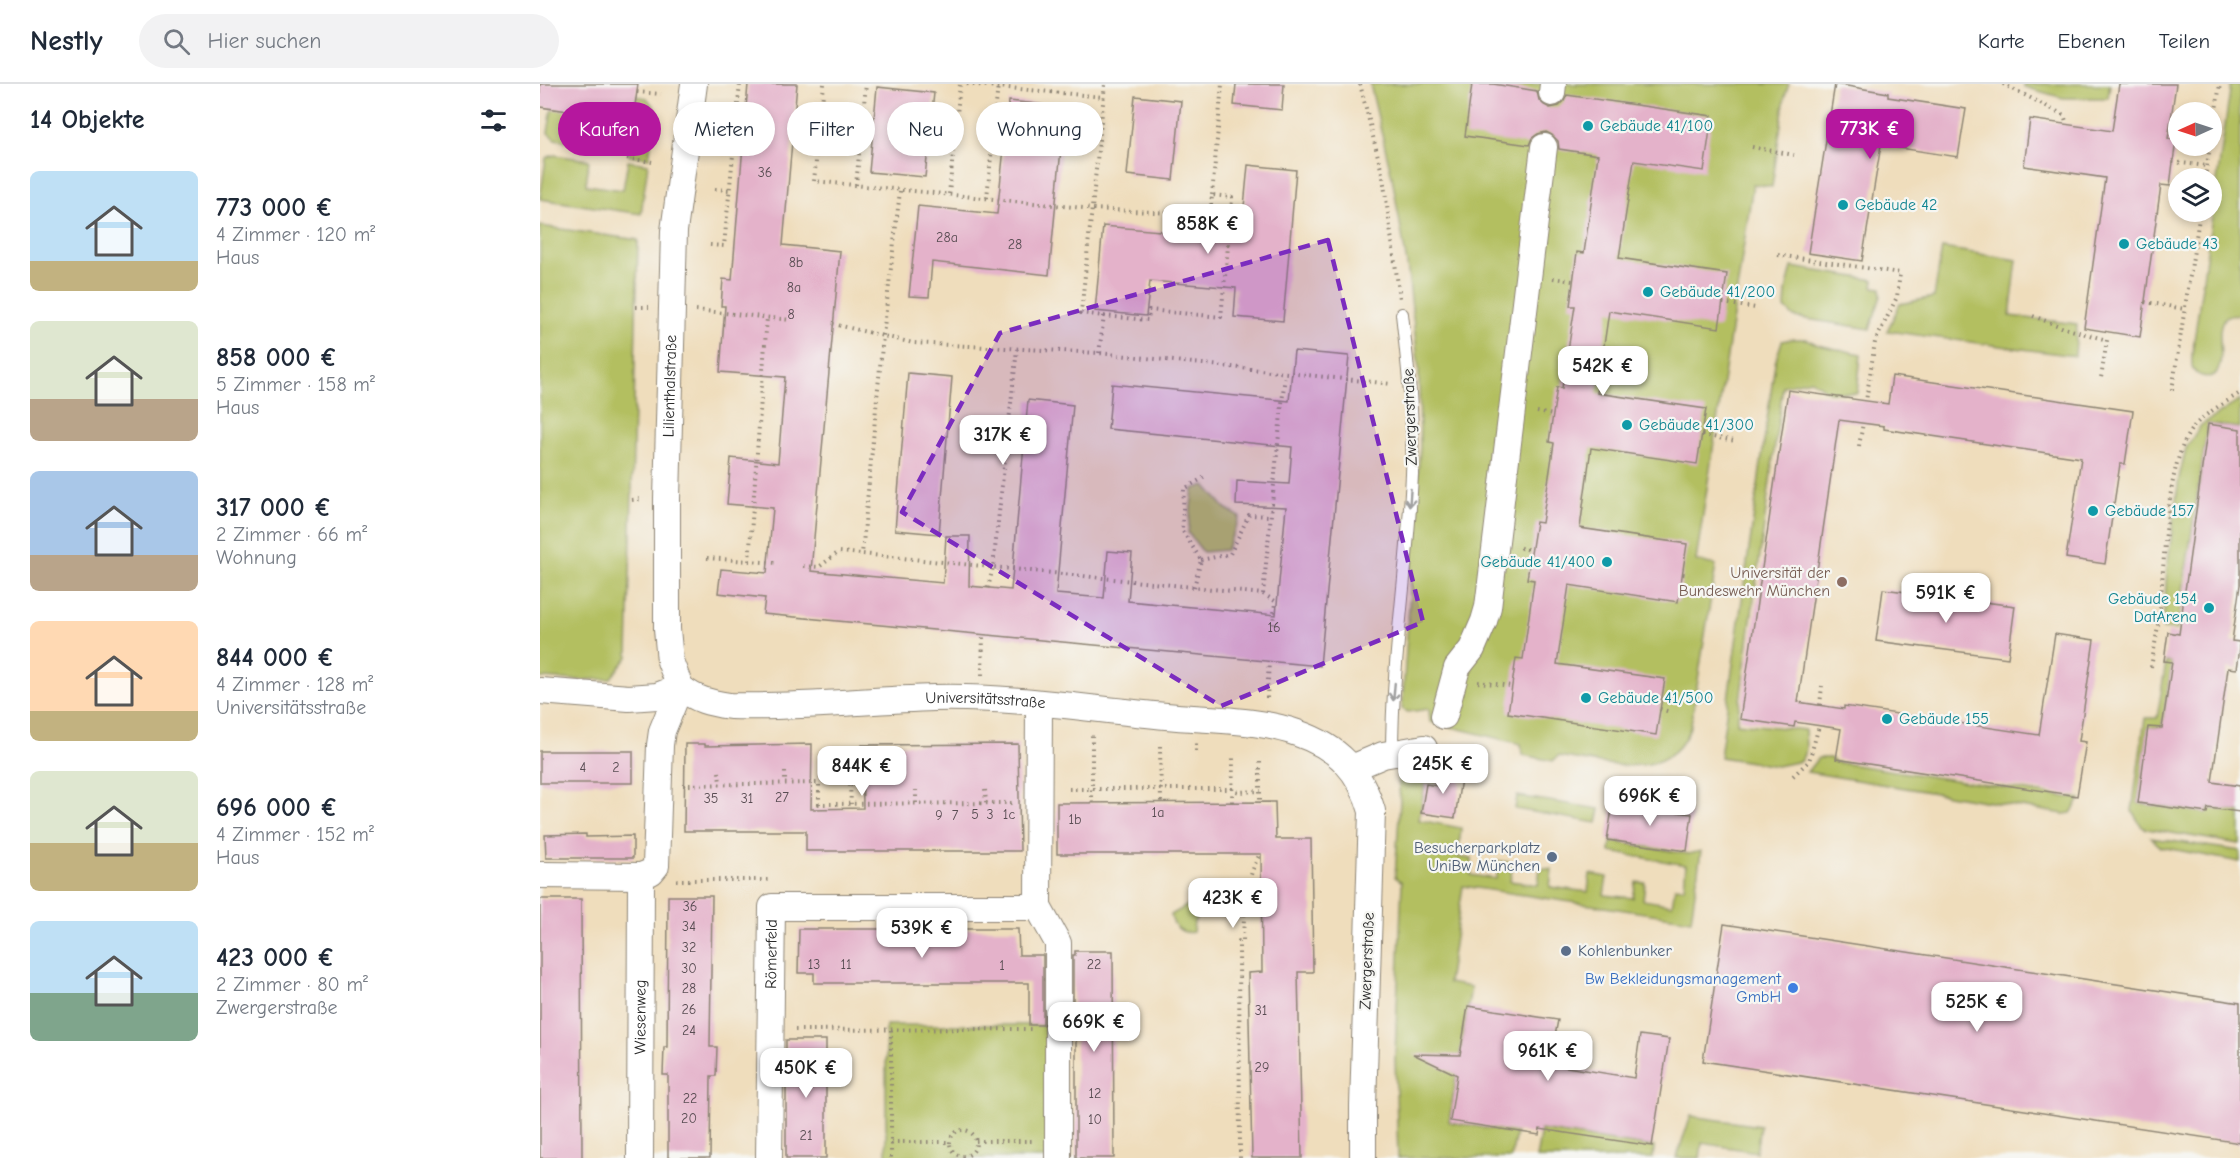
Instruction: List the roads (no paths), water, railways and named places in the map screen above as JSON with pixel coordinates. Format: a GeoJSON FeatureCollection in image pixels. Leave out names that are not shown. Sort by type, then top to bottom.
{"type":"FeatureCollection","features":[{"type":"Feature","properties":{"kind":"street","name":"Lilienthalstraße"},"geometry":{"type":"LineString","coordinates":[[680,687],[670,661],[667,629],[667,499],[674,231],[694,84]]}},
{"type":"Feature","properties":{"kind":"street"},"geometry":{"type":"LineString","coordinates":[[1443,716],[1457,668],[1472,649],[1488,607],[1544,147]]}},
{"type":"Feature","properties":{"kind":"street"},"geometry":{"type":"LineString","coordinates":[[540,691],[629,698],[657,696],[680,687]]}},
{"type":"Feature","properties":{"kind":"street","name":"Universitätsstraße"},"geometry":{"type":"LineString","coordinates":[[680,687],[691,696],[706,703],[730,706],[936,698],[1039,704],[1251,723],[1296,732],[1333,752],[1352,768]]}},
{"type":"Feature","properties":{"kind":"street","name":"Wiesenweg"},"geometry":{"type":"LineString","coordinates":[[640,1158],[648,871],[662,731],[680,687]]}},
{"type":"Feature","properties":{"kind":"street"},"geometry":{"type":"LineString","coordinates":[[1039,704],[1038,907],[1058,943],[1058,1150]]}},
{"type":"Feature","properties":{"kind":"street"},"geometry":{"type":"LineString","coordinates":[[1352,768],[1383,755],[1424,748]]}},
{"type":"Feature","properties":{"kind":"street","name":"Zwergerstraße"},"geometry":{"type":"LineString","coordinates":[[1352,768],[1361,780],[1372,811],[1363,1106],[1364,1158]]}},
{"type":"Feature","properties":{"kind":"street"},"geometry":{"type":"LineString","coordinates":[[540,875],[648,871]]}},
{"type":"Feature","properties":{"kind":"street","name":"Römerfeld"},"geometry":{"type":"LineString","coordinates":[[769,1158],[772,907],[1038,907]]}},
{"type":"Feature","properties":{"kind":"lane","name":"Zwergerstraße"},"geometry":{"type":"LineString","coordinates":[[1392,753],[1392,710],[1412,472],[1410,386],[1402,314]]}},
{"type":"Feature","properties":{"kind":"place","name":"Gebäude 41/100"},"geometry":{"type":"Point","coordinates":[1588,126]}},
{"type":"Feature","properties":{"kind":"place","name":"Gebäude 42"},"geometry":{"type":"Point","coordinates":[1843,205]}},
{"type":"Feature","properties":{"kind":"place","name":"Gebäude 43"},"geometry":{"type":"Point","coordinates":[2124,244]}},
{"type":"Feature","properties":{"kind":"place","name":"Gebäude 41/200"},"geometry":{"type":"Point","coordinates":[1648,292]}},
{"type":"Feature","properties":{"kind":"place","name":"Gebäude 41/300"},"geometry":{"type":"Point","coordinates":[1627,425]}},
{"type":"Feature","properties":{"kind":"place","name":"Gebäude 157"},"geometry":{"type":"Point","coordinates":[2093,511]}},
{"type":"Feature","properties":{"kind":"place","name":"Gebäude 41/400"},"geometry":{"type":"Point","coordinates":[1607,562]}},
{"type":"Feature","properties":{"kind":"place","name":"Universität der Bundeswehr München"},"geometry":{"type":"Point","coordinates":[1842,582]}},
{"type":"Feature","properties":{"kind":"place","name":"Gebäude 154 DatArena"},"geometry":{"type":"Point","coordinates":[2209,608]}},
{"type":"Feature","properties":{"kind":"place","name":"Gebäude 41/500"},"geometry":{"type":"Point","coordinates":[1586,698]}},
{"type":"Feature","properties":{"kind":"place","name":"Gebäude 155"},"geometry":{"type":"Point","coordinates":[1887,719]}},
{"type":"Feature","properties":{"kind":"place","name":"Besucherparkplatz UniBw München"},"geometry":{"type":"Point","coordinates":[1552,857]}},
{"type":"Feature","properties":{"kind":"place","name":"Kohlenbunker"},"geometry":{"type":"Point","coordinates":[1566,951]}},
{"type":"Feature","properties":{"kind":"place","name":"Bw Bekleidungsmanagement GmbH"},"geometry":{"type":"Point","coordinates":[1793,988]}}]}
